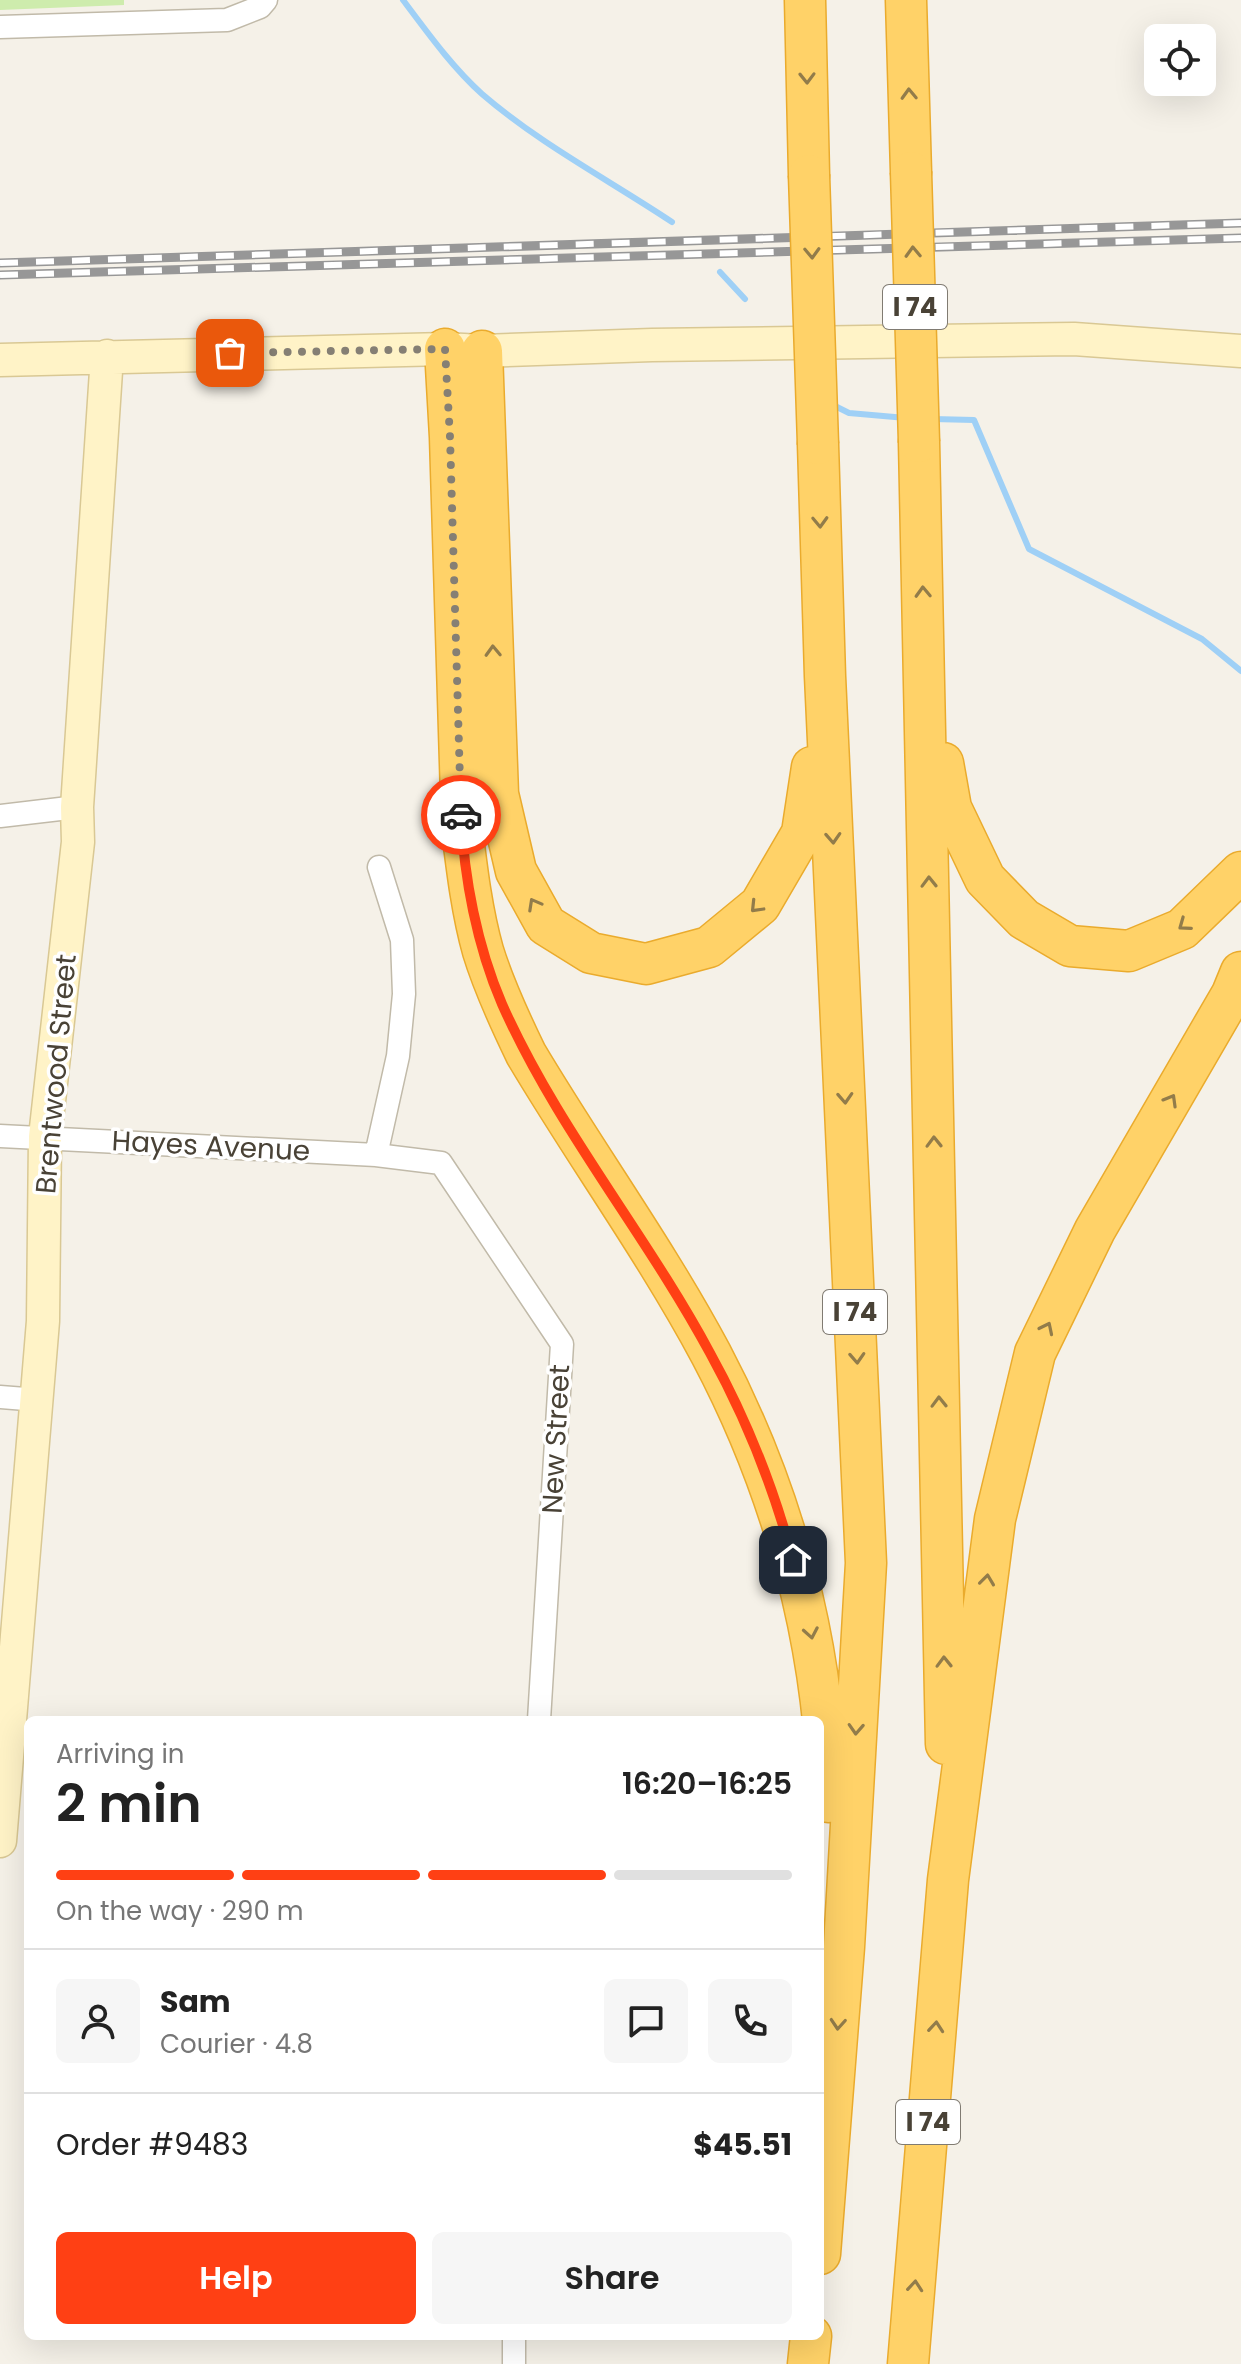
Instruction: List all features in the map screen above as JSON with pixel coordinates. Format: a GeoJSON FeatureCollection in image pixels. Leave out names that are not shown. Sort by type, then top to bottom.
{"type":"FeatureCollection","features":[{"type":"Feature","properties":{"kind":"highway","name":"I 74"},"geometry":{"type":"LineString","coordinates":[[805,0],[825,676],[866,1563],[844,1947],[824,2203]]}},
{"type":"Feature","properties":{"kind":"highway","name":"I 74"},"geometry":{"type":"LineString","coordinates":[[906,0],[925,670],[948,1880],[908,2364]]}},
{"type":"Feature","properties":{"kind":"highway"},"geometry":{"type":"LineString","coordinates":[[463,350],[498,794],[516,871],[546,925],[591,953],[646,964],[709,947],[760,905],[802,833],[825,676]]}},
{"type":"Feature","properties":{"kind":"highway"},"geometry":{"type":"LineString","coordinates":[[463,350],[450,437],[462,829],[483,950],[501,1002],[526,1054],[711,1353],[744,1421],[772,1490],[805,1603],[823,1716]]}},
{"type":"Feature","properties":{"kind":"highway"},"geometry":{"type":"LineString","coordinates":[[925,670],[951,808],[985,879],[1024,919],[1070,946],[1129,951],[1182,929],[1241,872]]}},
{"type":"Feature","properties":{"kind":"highway"},"geometry":{"type":"LineString","coordinates":[[948,1880],[995,1519],[1035,1353],[1095,1230],[1232,994],[1241,972]]}},
{"type":"Feature","properties":{"kind":"highway"},"geometry":{"type":"LineString","coordinates":[[824,1722],[827,1747],[826,1885],[844,1947]]}},
{"type":"Feature","properties":{"kind":"highway"},"geometry":{"type":"LineString","coordinates":[[808,2364],[811,2340]]}},
{"type":"Feature","properties":{"kind":"main road"},"geometry":{"type":"LineString","coordinates":[[0,360],[1074,339],[1241,351]]}},
{"type":"Feature","properties":{"kind":"main road","name":"Brentwood Street"},"geometry":{"type":"LineString","coordinates":[[0,1841],[6,1678],[38,1400],[43,1321],[45,1137],[78,842],[77,807],[107,356]]}},
{"type":"Feature","properties":{"kind":"street"},"geometry":{"type":"LineString","coordinates":[[0,27],[227,20],[260,7],[266,0]]}},
{"type":"Feature","properties":{"kind":"street"},"geometry":{"type":"LineString","coordinates":[[0,816],[77,807]]}},
{"type":"Feature","properties":{"kind":"street"},"geometry":{"type":"LineString","coordinates":[[376,1155],[398,1056],[404,994],[402,940],[379,867]]}},
{"type":"Feature","properties":{"kind":"street","name":"Hayes Avenue"},"geometry":{"type":"LineString","coordinates":[[0,1136],[376,1155]]}},
{"type":"Feature","properties":{"kind":"street","name":"New Street"},"geometry":{"type":"LineString","coordinates":[[376,1155],[441,1163],[562,1344],[539,1716]]}},
{"type":"Feature","properties":{"kind":"street"},"geometry":{"type":"LineString","coordinates":[[0,1397],[38,1400]]}},
{"type":"Feature","properties":{"kind":"street"},"geometry":{"type":"LineString","coordinates":[[514,2340],[514,2364]]}},
{"type":"Feature","properties":{"kind":"green space"},"geometry":{"type":"Polygon","coordinates":[[[0,0],[124,0],[124,5],[0,10],[0,0]]]}},
{"type":"Feature","properties":{"kind":"waterway"},"geometry":{"type":"LineString","coordinates":[[403,0],[450,61],[482,94],[551,145],[672,222]]}},
{"type":"Feature","properties":{"kind":"waterway"},"geometry":{"type":"LineString","coordinates":[[720,272],[745,299]]}},
{"type":"Feature","properties":{"kind":"waterway"},"geometry":{"type":"LineString","coordinates":[[831,404],[849,413],[906,418]]}},
{"type":"Feature","properties":{"kind":"waterway"},"geometry":{"type":"LineString","coordinates":[[933,419],[974,420],[1029,549],[1202,639],[1241,671]]}},
{"type":"Feature","properties":{"kind":"railway"},"geometry":{"type":"LineString","coordinates":[[0,263],[1241,223]]}},
{"type":"Feature","properties":{"kind":"railway"},"geometry":{"type":"LineString","coordinates":[[0,275],[1241,238]]}},
{"type":"Feature","properties":{"kind":"way so far"},"geometry":{"type":"LineString","coordinates":[[230,353],[445,349],[461,815]]}},
{"type":"Feature","properties":{"kind":"route"},"geometry":{"type":"LineString","coordinates":[[461,815],[470,888],[483,950],[501,1002],[526,1054],[567,1123],[711,1353],[744,1421],[772,1490],[793,1560]]}}]}
